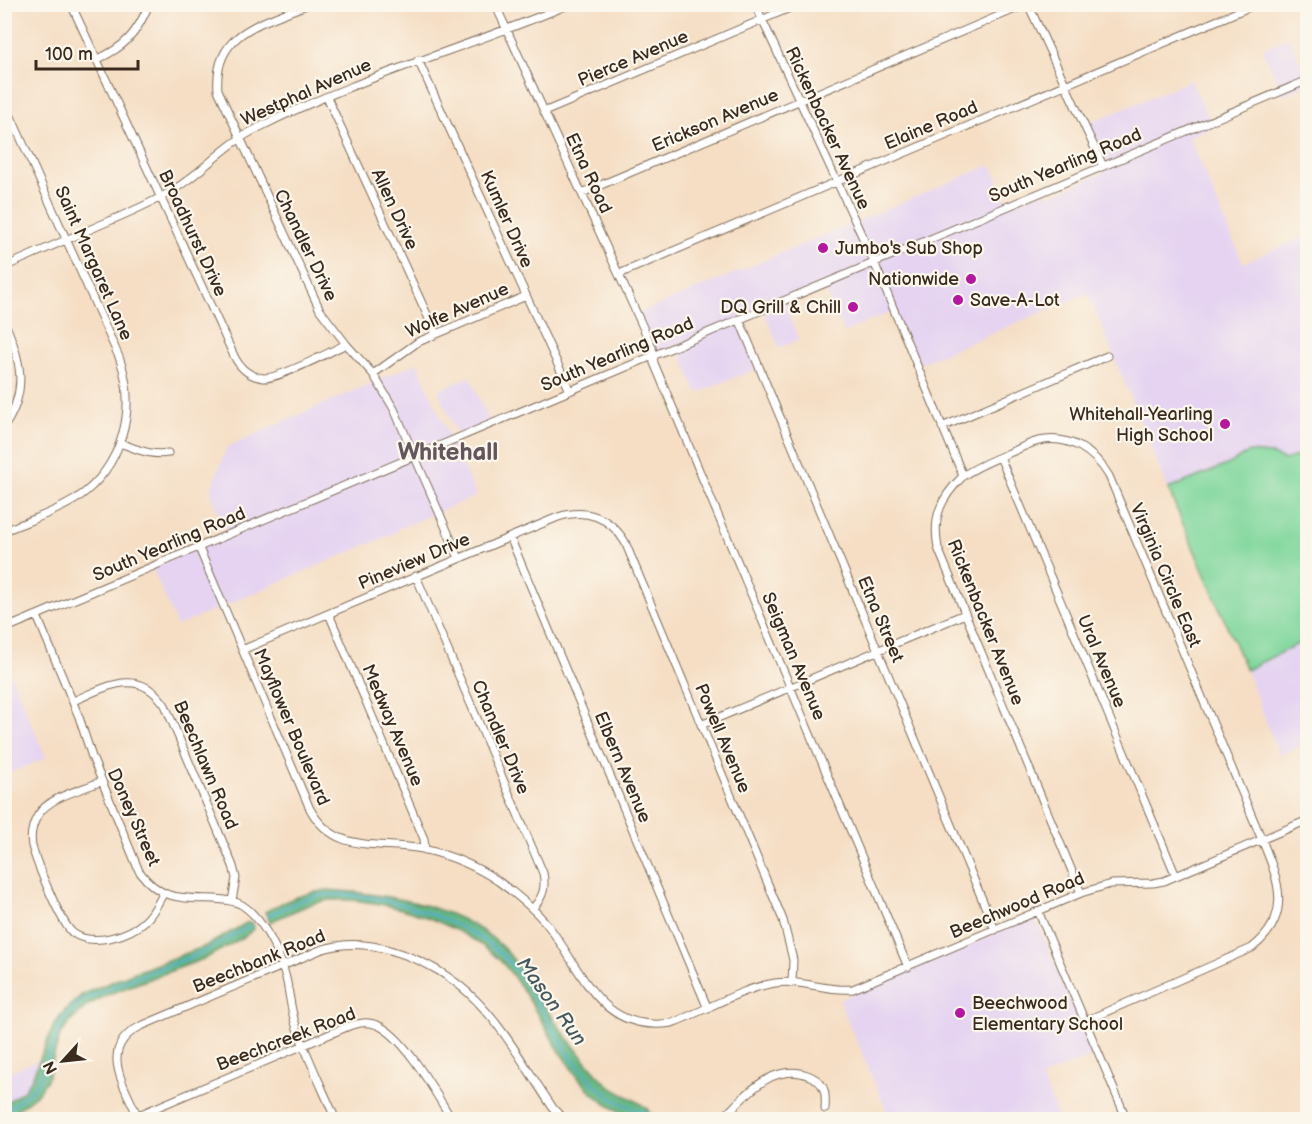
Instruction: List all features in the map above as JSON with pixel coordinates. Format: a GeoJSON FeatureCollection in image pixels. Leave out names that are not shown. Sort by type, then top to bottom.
{"type":"FeatureCollection","features":[{"type":"Feature","properties":{"kind":"street","name":"Broadhurst Drive"},"geometry":{"type":"LineString","coordinates":[[70,4],[242,369],[252,375],[268,378],[346,344]]}},
{"type":"Feature","properties":{"kind":"street"},"geometry":{"type":"LineString","coordinates":[[96,60],[128,41],[143,20],[149,4]]}},
{"type":"Feature","properties":{"kind":"street","name":"Chandler Drive"},"geometry":{"type":"LineString","coordinates":[[308,4],[238,36],[223,52],[219,61],[218,90],[310,292],[325,317],[373,374],[394,409],[459,558]]}},
{"type":"Feature","properties":{"kind":"street","name":"Etna Road"},"geometry":{"type":"LineString","coordinates":[[495,4],[652,347],[653,355]]}},
{"type":"Feature","properties":{"kind":"street","name":"Westphal Avenue"},"geometry":{"type":"LineString","coordinates":[[4,267],[160,198],[198,173],[239,138],[273,120],[418,60],[507,30],[570,4]]}},
{"type":"Feature","properties":{"kind":"street","name":"Rickenbacker Avenue"},"geometry":{"type":"LineString","coordinates":[[755,4],[874,262],[963,476],[944,498],[936,527],[938,548],[1082,893]]}},
{"type":"Feature","properties":{"kind":"street","name":"Pierce Avenue"},"geometry":{"type":"LineString","coordinates":[[544,112],[799,4]]}},
{"type":"Feature","properties":{"kind":"street"},"geometry":{"type":"LineString","coordinates":[[1027,4],[1102,166]]}},
{"type":"Feature","properties":{"kind":"street","name":"Erickson Avenue"},"geometry":{"type":"LineString","coordinates":[[582,193],[1027,4]]}},
{"type":"Feature","properties":{"kind":"street","name":"Elaine Road"},"geometry":{"type":"LineString","coordinates":[[619,274],[1256,4]]}},
{"type":"Feature","properties":{"kind":"street"},"geometry":{"type":"LineString","coordinates":[[1302,4],[1308,16]]}},
{"type":"Feature","properties":{"kind":"street","name":"Kumler Drive"},"geometry":{"type":"LineString","coordinates":[[418,60],[570,390]]}},
{"type":"Feature","properties":{"kind":"street","name":"South Yearling Road"},"geometry":{"type":"LineString","coordinates":[[4,629],[1308,80]]}},
{"type":"Feature","properties":{"kind":"street","name":"Allen Drive"},"geometry":{"type":"LineString","coordinates":[[327,97],[436,333]]}},
{"type":"Feature","properties":{"kind":"street","name":"Saint Margaret Lane"},"geometry":{"type":"LineString","coordinates":[[4,101],[124,369],[128,408],[120,443],[104,473],[86,491],[60,507],[4,531]]}},
{"type":"Feature","properties":{"kind":"street","name":"Wolfe Avenue"},"geometry":{"type":"LineString","coordinates":[[373,374],[411,347],[436,333],[526,296]]}},
{"type":"Feature","properties":{"kind":"street","name":"Etna Street"},"geometry":{"type":"LineString","coordinates":[[739,319],[995,930]]}},
{"type":"Feature","properties":{"kind":"street"},"geometry":{"type":"LineString","coordinates":[[4,321],[14,343],[21,378],[13,413],[4,427]]}},
{"type":"Feature","properties":{"kind":"street","name":"Seigman Avenue"},"geometry":{"type":"LineString","coordinates":[[653,355],[654,363],[908,967]]}},
{"type":"Feature","properties":{"kind":"street"},"geometry":{"type":"LineString","coordinates":[[942,427],[1107,357]]}},
{"type":"Feature","properties":{"kind":"street","name":"Virginia Circle East"},"geometry":{"type":"LineString","coordinates":[[963,476],[1041,440],[1072,443],[1090,452],[1103,465],[1276,877],[1280,898],[1272,927],[1257,944],[1246,952],[1085,1021]]}},
{"type":"Feature","properties":{"kind":"street"},"geometry":{"type":"LineString","coordinates":[[120,443],[148,453],[168,453]]}},
{"type":"Feature","properties":{"kind":"street","name":"Ural Avenue"},"geometry":{"type":"LineString","coordinates":[[1000,457],[1176,876]]}},
{"type":"Feature","properties":{"kind":"street","name":"Pineview Drive"},"geometry":{"type":"LineString","coordinates":[[242,650],[568,514],[579,513],[600,518]]}},
{"type":"Feature","properties":{"kind":"street","name":"Powell Avenue"},"geometry":{"type":"LineString","coordinates":[[600,518],[615,528],[625,542],[783,921],[793,960],[792,983]]}},
{"type":"Feature","properties":{"kind":"street","name":"Elbern Avenue"},"geometry":{"type":"LineString","coordinates":[[510,537],[708,1009]]}},
{"type":"Feature","properties":{"kind":"street","name":"Mayflower Boulevard"},"geometry":{"type":"LineString","coordinates":[[199,548],[310,809],[322,826],[341,840],[350,843],[425,849],[451,858],[495,879],[533,908],[560,943],[595,996],[611,1011],[640,1023],[659,1025],[672,1023],[763,986],[792,983],[840,991],[853,990],[908,967]]}},
{"type":"Feature","properties":{"kind":"street","name":"Chandler Drive"},"geometry":{"type":"LineString","coordinates":[[416,576],[543,873],[545,888],[539,902],[533,908]]}},
{"type":"Feature","properties":{"kind":"street","name":"Medway Avenue"},"geometry":{"type":"LineString","coordinates":[[329,614],[424,839],[425,849]]}},
{"type":"Feature","properties":{"kind":"street"},"geometry":{"type":"LineString","coordinates":[[701,725],[965,614]]}},
{"type":"Feature","properties":{"kind":"street","name":"Doney Street"},"geometry":{"type":"LineString","coordinates":[[37,616],[73,701],[102,781],[139,871],[149,885],[163,894]]}},
{"type":"Feature","properties":{"kind":"street","name":"Beechlawn Road"},"geometry":{"type":"LineString","coordinates":[[73,701],[124,682],[143,685],[159,697],[165,705],[233,866],[236,878],[232,901]]}},
{"type":"Feature","properties":{"kind":"street"},"geometry":{"type":"LineString","coordinates":[[102,781],[46,806],[38,814],[33,825],[31,834],[35,855],[68,929],[84,939],[109,938],[143,923],[163,894],[190,899],[232,901],[242,905],[257,917],[268,934],[282,967],[297,1030],[336,1119]]}},
{"type":"Feature","properties":{"kind":"street","name":"Beechwood Road"},"geometry":{"type":"LineString","coordinates":[[908,967],[1082,893],[1111,884],[1153,883],[1176,876],[1308,820]]}},
{"type":"Feature","properties":{"kind":"street"},"geometry":{"type":"LineString","coordinates":[[1038,912],[1127,1119]]}},
{"type":"Feature","properties":{"kind":"street","name":"Beechbank Road"},"geometry":{"type":"LineString","coordinates":[[137,1115],[117,1065],[118,1050],[124,1038],[141,1026],[331,946],[358,944],[402,953],[442,972],[476,999],[498,1024],[553,1108],[564,1119]]}},
{"type":"Feature","properties":{"kind":"street","name":"Beechcreek Road"},"geometry":{"type":"LineString","coordinates":[[127,1119],[303,1045],[364,1023],[379,1025],[404,1047],[452,1119]]}},
{"type":"Feature","properties":{"kind":"street"},"geometry":{"type":"LineString","coordinates":[[721,1119],[754,1087],[776,1075],[787,1072],[811,1077],[821,1084],[826,1096],[825,1109]]}},
{"type":"Feature","properties":{"kind":"shaded area"},"geometry":{"type":"Polygon","coordinates":[[[1289,37],[1307,78],[1307,84],[1283,95],[1263,49],[1289,37]]]}},
{"type":"Feature","properties":{"kind":"shaded area","name":"Whitehall-Yearling High School"},"geometry":{"type":"Polygon","coordinates":[[[1191,80],[1213,126],[1189,137],[1243,263],[1304,237],[1307,244],[1307,743],[1279,755],[1246,670],[1168,489],[1088,293],[916,365],[893,311],[844,332],[825,288],[785,306],[799,340],[779,348],[763,309],[738,320],[758,368],[697,393],[677,345],[655,354],[638,314],[991,165],[1009,205],[1045,191],[1049,196],[1105,172],[1084,126],[1191,80]]]}},
{"type":"Feature","properties":{"kind":"shaded area"},"geometry":{"type":"Polygon","coordinates":[[[417,363],[476,496],[177,626],[152,567],[228,535],[210,492],[227,447],[417,363]]]}},
{"type":"Feature","properties":{"kind":"shaded area"},"geometry":{"type":"Polygon","coordinates":[[[470,377],[491,424],[459,438],[438,391],[470,377]]]}},
{"type":"Feature","properties":{"kind":"shaded area"},"geometry":{"type":"Polygon","coordinates":[[[5,660],[46,758],[4,775],[5,660]]]}},
{"type":"Feature","properties":{"kind":"shaded area","name":"Beechwood Elementary School"},"geometry":{"type":"Polygon","coordinates":[[[1035,917],[1094,1055],[1041,1077],[1059,1119],[890,1119],[839,1000],[1035,917]]]}},
{"type":"Feature","properties":{"kind":"shaded area"},"geometry":{"type":"Polygon","coordinates":[[[41,1059],[24,1090],[5,1104],[5,1074],[41,1059]]]}},
{"type":"Feature","properties":{"kind":"green space"},"geometry":{"type":"Polygon","coordinates":[[[1249,452],[1270,454],[1284,460],[1304,454],[1307,462],[1308,639],[1246,670],[1168,489],[1229,464],[1249,452]]]}},
{"type":"Feature","properties":{"kind":"green space"},"geometry":{"type":"Polygon","coordinates":[[[327,890],[400,899],[448,913],[470,923],[512,957],[557,1025],[596,1073],[611,1087],[641,1103],[649,1111],[643,1118],[619,1111],[598,1098],[579,1079],[563,1057],[506,967],[491,952],[449,927],[400,909],[351,900],[315,903],[270,922],[265,912],[294,898],[327,890]]]}},
{"type":"Feature","properties":{"kind":"green space"},"geometry":{"type":"Polygon","coordinates":[[[248,922],[253,923],[254,928],[246,936],[206,958],[109,994],[88,1005],[60,1035],[47,1080],[36,1095],[5,1119],[5,1104],[24,1090],[32,1078],[54,1025],[66,1009],[83,994],[206,946],[248,922]]]}},
{"type":"Feature","properties":{"kind":"waterway","name":"Mason Run"},"geometry":{"type":"LineString","coordinates":[[267,916],[313,897],[362,896],[418,909],[472,933],[493,947],[510,963],[567,1051],[594,1083],[617,1101],[669,1120]]}},
{"type":"Feature","properties":{"kind":"waterway","name":"Mason Run"},"geometry":{"type":"LineString","coordinates":[[4,1113],[37,1085],[62,1022],[80,1002],[126,981],[202,953],[252,925]]}},
{"type":"Feature","properties":{"kind":"place","name":"Jumbo's Sub Shop"},"geometry":{"type":"Point","coordinates":[823,248]}},
{"type":"Feature","properties":{"kind":"place","name":"Nationwide"},"geometry":{"type":"Point","coordinates":[971,279]}},
{"type":"Feature","properties":{"kind":"place","name":"Save-A-Lot"},"geometry":{"type":"Point","coordinates":[958,300]}},
{"type":"Feature","properties":{"kind":"place","name":"DQ Grill & Chill"},"geometry":{"type":"Point","coordinates":[853,307]}},
{"type":"Feature","properties":{"kind":"place","name":"Whitehall-Yearling High School"},"geometry":{"type":"Point","coordinates":[1225,424]}},
{"type":"Feature","properties":{"kind":"place","name":"Beechwood Elementary School"},"geometry":{"type":"Point","coordinates":[960,1013]}},
{"type":"Feature","properties":{"kind":"district","name":"Whitehall"},"geometry":{"type":"Point","coordinates":[448,452]}}]}
